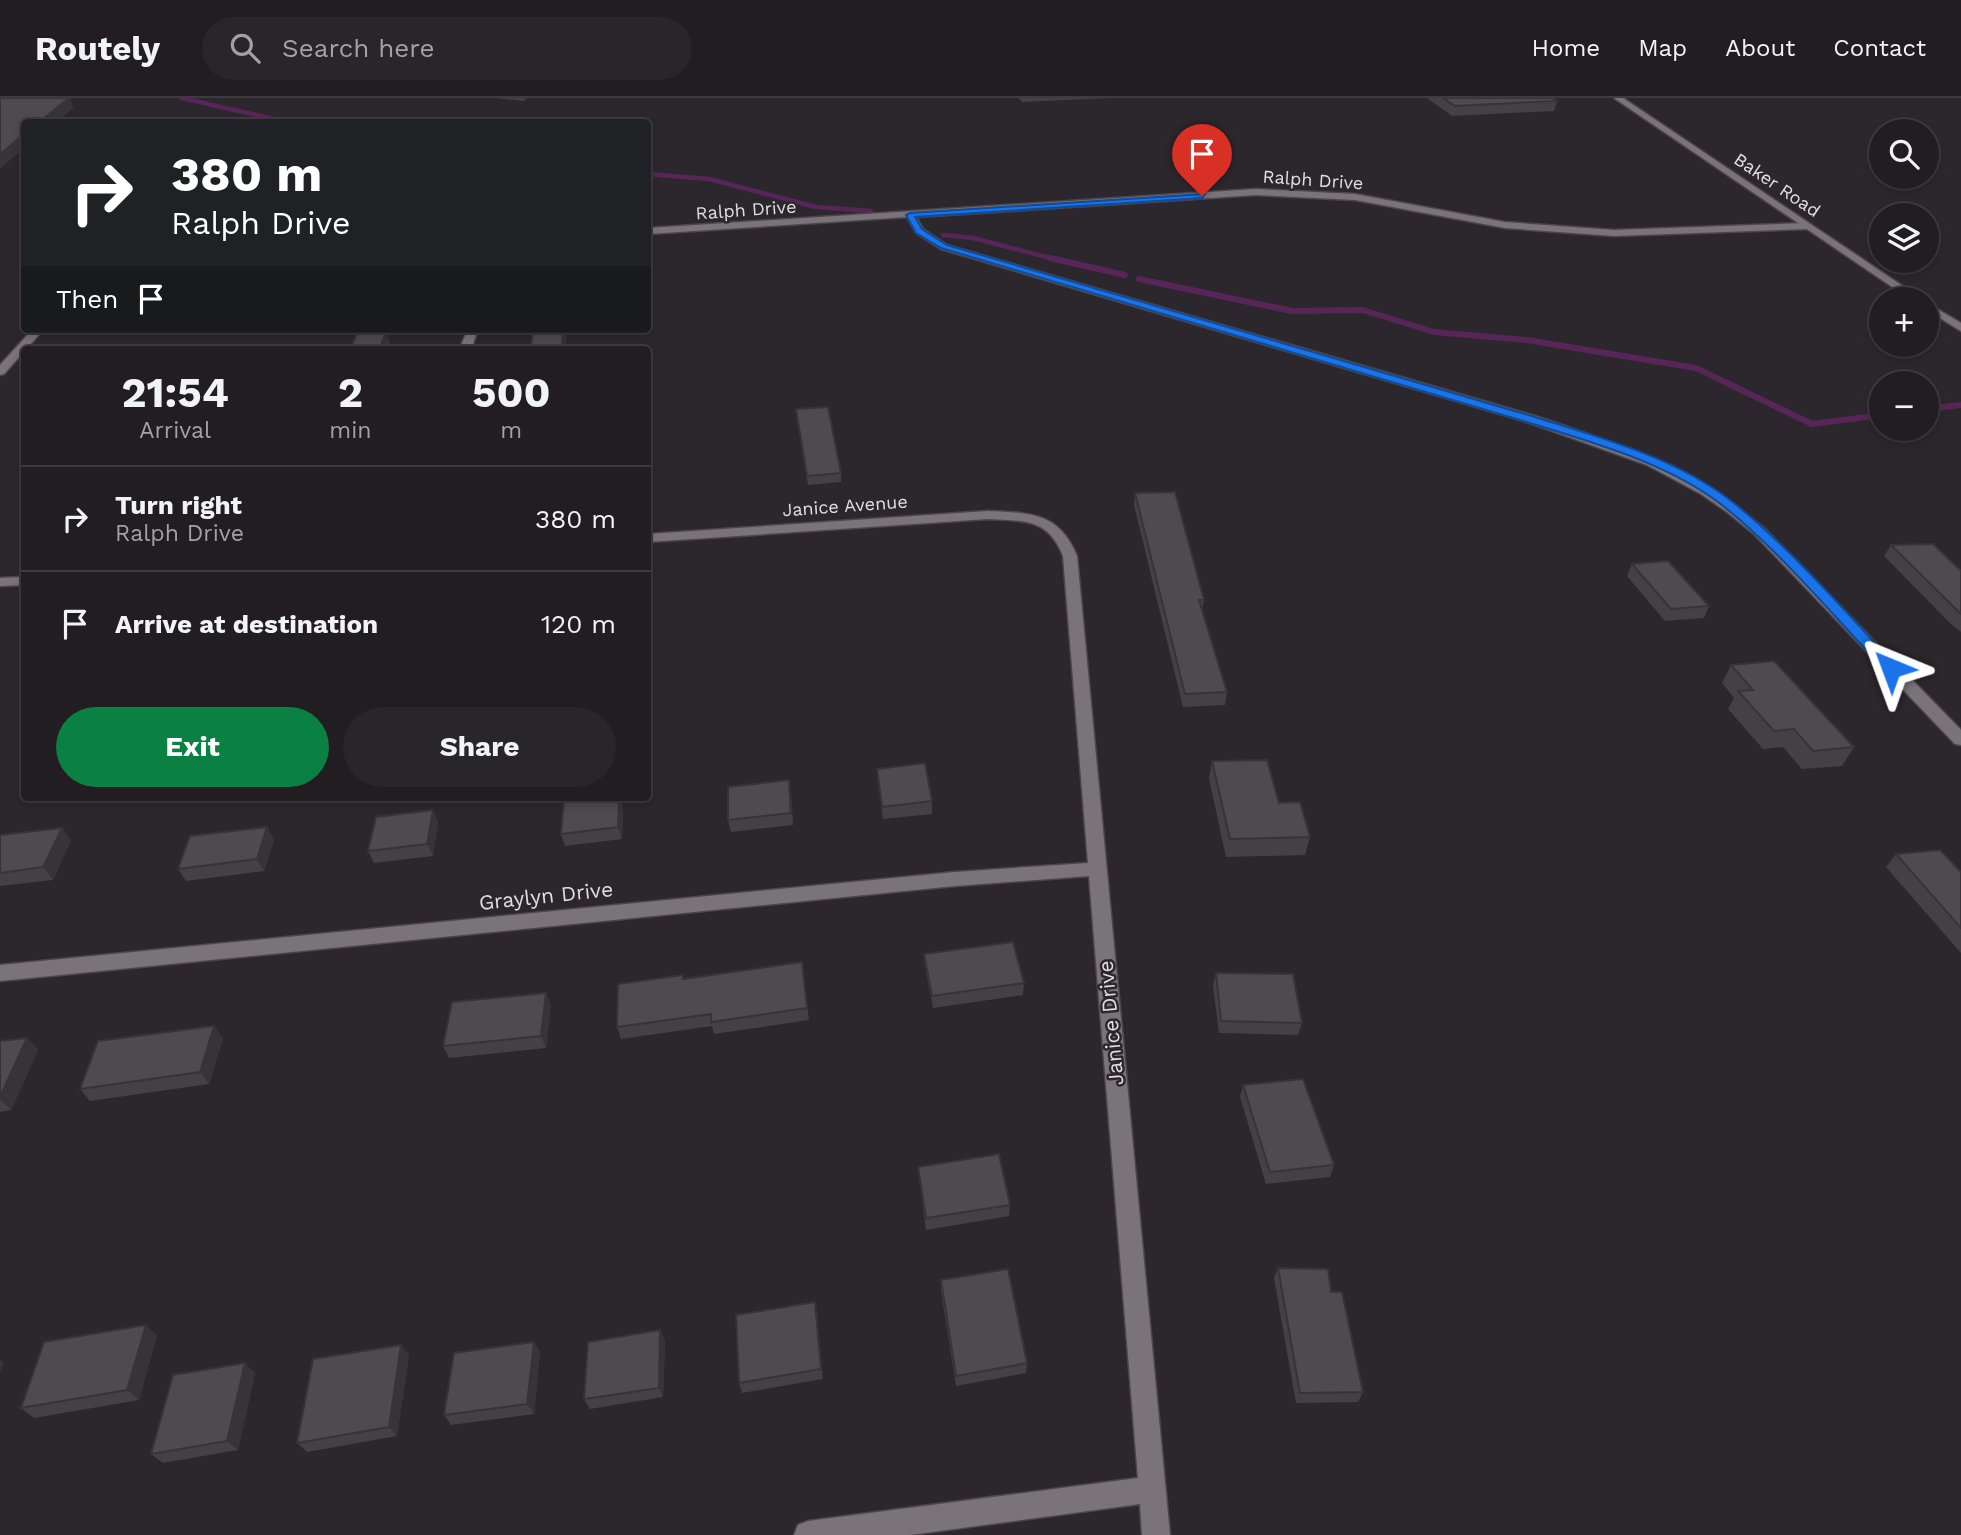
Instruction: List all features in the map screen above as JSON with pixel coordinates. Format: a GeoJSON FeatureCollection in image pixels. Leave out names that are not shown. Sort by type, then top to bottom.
{"type":"FeatureCollection","features":[{"type":"Feature","properties":{"kind":"street","name":"Baker Road"},"geometry":{"type":"LineString","coordinates":[[1618,98],[1899,287]]}},
{"type":"Feature","properties":{"kind":"street","name":"Ralph Drive"},"geometry":{"type":"LineString","coordinates":[[651,231],[1256,192],[1355,197],[1505,225],[1614,233],[1807,226]]}},
{"type":"Feature","properties":{"kind":"street"},"geometry":{"type":"LineString","coordinates":[[910,215],[919,231],[944,247],[1531,419],[1614,446],[1677,473],[1724,501],[1759,531],[1961,740]]}},
{"type":"Feature","properties":{"kind":"street"},"geometry":{"type":"LineString","coordinates":[[1939,314],[1961,328]]}},
{"type":"Feature","properties":{"kind":"street"},"geometry":{"type":"LineString","coordinates":[[24,346],[35,333]]}},
{"type":"Feature","properties":{"kind":"street"},"geometry":{"type":"LineString","coordinates":[[0,372],[21,349]]}},
{"type":"Feature","properties":{"kind":"street","name":"Janice Avenue"},"geometry":{"type":"LineString","coordinates":[[651,538],[988,515],[1020,516],[1045,521]]}},
{"type":"Feature","properties":{"kind":"street","name":"Janice Drive"},"geometry":{"type":"LineString","coordinates":[[1045,521],[1064,537],[1070,556],[1156,1535]]}},
{"type":"Feature","properties":{"kind":"street"},"geometry":{"type":"LineString","coordinates":[[0,582],[21,581]]}},
{"type":"Feature","properties":{"kind":"street","name":"Graylyn Drive"},"geometry":{"type":"LineString","coordinates":[[0,973],[942,880],[1098,869]]}},
{"type":"Feature","properties":{"kind":"street"},"geometry":{"type":"LineString","coordinates":[[808,1535],[1152,1489]]}},
{"type":"Feature","properties":{"kind":"building"},"geometry":{"type":"Polygon","coordinates":[[[0,98],[69,98],[43,119],[21,119],[21,136],[0,154],[0,98]]]}},
{"type":"Feature","properties":{"kind":"building"},"geometry":{"type":"Polygon","coordinates":[[[1443,98],[1553,98],[1557,101],[1455,106],[1443,98]]]}},
{"type":"Feature","properties":{"kind":"building"},"geometry":{"type":"Polygon","coordinates":[[[357,333],[386,333],[381,346],[352,346],[357,333]]]}},
{"type":"Feature","properties":{"kind":"building"},"geometry":{"type":"Polygon","coordinates":[[[533,333],[563,333],[562,346],[531,346],[533,333]]]}},
{"type":"Feature","properties":{"kind":"building"},"geometry":{"type":"Polygon","coordinates":[[[828,407],[841,473],[807,476],[796,409],[828,407]]]}},
{"type":"Feature","properties":{"kind":"building"},"geometry":{"type":"Polygon","coordinates":[[[1175,492],[1204,600],[1199,600],[1227,692],[1185,694],[1135,493],[1175,492]]]}},
{"type":"Feature","properties":{"kind":"building"},"geometry":{"type":"Polygon","coordinates":[[[1933,544],[1961,571],[1961,614],[1891,545],[1933,544]]]}},
{"type":"Feature","properties":{"kind":"building"},"geometry":{"type":"Polygon","coordinates":[[[1668,561],[1709,606],[1671,609],[1632,564],[1668,561]]]}},
{"type":"Feature","properties":{"kind":"building"},"geometry":{"type":"Polygon","coordinates":[[[1774,661],[1854,747],[1813,751],[1794,729],[1774,731],[1738,691],[1753,690],[1731,665],[1774,661]]]}},
{"type":"Feature","properties":{"kind":"building"},"geometry":{"type":"Polygon","coordinates":[[[1267,760],[1279,803],[1300,802],[1310,837],[1230,839],[1212,761],[1267,760]]]}},
{"type":"Feature","properties":{"kind":"building"},"geometry":{"type":"Polygon","coordinates":[[[925,763],[932,801],[882,807],[877,769],[925,763]]]}},
{"type":"Feature","properties":{"kind":"building"},"geometry":{"type":"Polygon","coordinates":[[[789,780],[791,813],[728,820],[728,787],[789,780]]]}},
{"type":"Feature","properties":{"kind":"building"},"geometry":{"type":"Polygon","coordinates":[[[564,801],[619,801],[618,827],[561,834],[564,801]]]}},
{"type":"Feature","properties":{"kind":"building"},"geometry":{"type":"Polygon","coordinates":[[[433,810],[427,844],[368,851],[376,817],[433,810]]]}},
{"type":"Feature","properties":{"kind":"building"},"geometry":{"type":"Polygon","coordinates":[[[267,827],[257,859],[178,869],[190,836],[267,827]]]}},
{"type":"Feature","properties":{"kind":"building"},"geometry":{"type":"Polygon","coordinates":[[[62,828],[43,867],[0,873],[0,835],[62,828]]]}},
{"type":"Feature","properties":{"kind":"building"},"geometry":{"type":"Polygon","coordinates":[[[1940,850],[1961,872],[1961,928],[1896,854],[1940,850]]]}},
{"type":"Feature","properties":{"kind":"building"},"geometry":{"type":"Polygon","coordinates":[[[1013,942],[1024,983],[932,996],[924,954],[1013,942]]]}},
{"type":"Feature","properties":{"kind":"building"},"geometry":{"type":"Polygon","coordinates":[[[802,962],[807,1008],[711,1022],[711,1014],[617,1027],[618,984],[683,975],[683,979],[802,962]]]}},
{"type":"Feature","properties":{"kind":"building"},"geometry":{"type":"Polygon","coordinates":[[[1216,973],[1293,974],[1302,1023],[1221,1021],[1216,973]]]}},
{"type":"Feature","properties":{"kind":"building"},"geometry":{"type":"Polygon","coordinates":[[[546,993],[541,1036],[443,1046],[452,1002],[546,993]]]}},
{"type":"Feature","properties":{"kind":"building"},"geometry":{"type":"Polygon","coordinates":[[[214,1026],[200,1072],[80,1089],[98,1041],[214,1026]]]}},
{"type":"Feature","properties":{"kind":"building"},"geometry":{"type":"Polygon","coordinates":[[[27,1038],[0,1097],[0,1041],[27,1038]]]}},
{"type":"Feature","properties":{"kind":"building"},"geometry":{"type":"Polygon","coordinates":[[[1303,1079],[1334,1165],[1270,1172],[1243,1085],[1303,1079]]]}},
{"type":"Feature","properties":{"kind":"building"},"geometry":{"type":"Polygon","coordinates":[[[999,1154],[1010,1205],[926,1218],[918,1167],[999,1154]]]}},
{"type":"Feature","properties":{"kind":"building"},"geometry":{"type":"Polygon","coordinates":[[[1278,1268],[1328,1269],[1331,1292],[1342,1292],[1363,1392],[1300,1393],[1278,1268]]]}},
{"type":"Feature","properties":{"kind":"building"},"geometry":{"type":"Polygon","coordinates":[[[1008,1269],[1027,1363],[956,1376],[941,1280],[1008,1269]]]}},
{"type":"Feature","properties":{"kind":"building"},"geometry":{"type":"Polygon","coordinates":[[[815,1302],[821,1369],[739,1383],[736,1315],[815,1302]]]}},
{"type":"Feature","properties":{"kind":"building"},"geometry":{"type":"Polygon","coordinates":[[[146,1325],[127,1390],[21,1408],[44,1342],[146,1325]]]}},
{"type":"Feature","properties":{"kind":"building"},"geometry":{"type":"Polygon","coordinates":[[[660,1330],[659,1388],[584,1399],[588,1342],[660,1330]]]}},
{"type":"Feature","properties":{"kind":"building"},"geometry":{"type":"Polygon","coordinates":[[[534,1342],[527,1404],[444,1415],[454,1353],[534,1342]]]}},
{"type":"Feature","properties":{"kind":"building"},"geometry":{"type":"Polygon","coordinates":[[[401,1345],[389,1427],[297,1443],[313,1359],[401,1345]]]}},
{"type":"Feature","properties":{"kind":"building"},"geometry":{"type":"Polygon","coordinates":[[[245,1363],[227,1441],[151,1454],[173,1375],[245,1363]]]}},
{"type":"Feature","properties":{"kind":"waterway"},"geometry":{"type":"LineString","coordinates":[[182,98],[274,119]]}},
{"type":"Feature","properties":{"kind":"waterway"},"geometry":{"type":"LineString","coordinates":[[651,174],[709,179],[816,207],[871,211]]}},
{"type":"Feature","properties":{"kind":"waterway"},"geometry":{"type":"LineString","coordinates":[[943,235],[973,238],[1052,258]]}},
{"type":"Feature","properties":{"kind":"waterway"},"geometry":{"type":"LineString","coordinates":[[1052,258],[1125,275]]}},
{"type":"Feature","properties":{"kind":"waterway"},"geometry":{"type":"LineString","coordinates":[[1052,258],[1058,260]]}},
{"type":"Feature","properties":{"kind":"waterway"},"geometry":{"type":"LineString","coordinates":[[1139,279],[1292,311],[1363,310],[1434,332],[1527,340],[1696,368],[1812,424],[1869,417]]}},
{"type":"Feature","properties":{"kind":"waterway"},"geometry":{"type":"LineString","coordinates":[[1939,408],[1961,405]]}},
{"type":"Feature","properties":{"kind":"route"},"geometry":{"type":"LineString","coordinates":[[1202,196],[910,215],[919,231],[944,247],[1531,419],[1614,446],[1677,473],[1724,501],[1759,531],[1891,668]]}}]}
